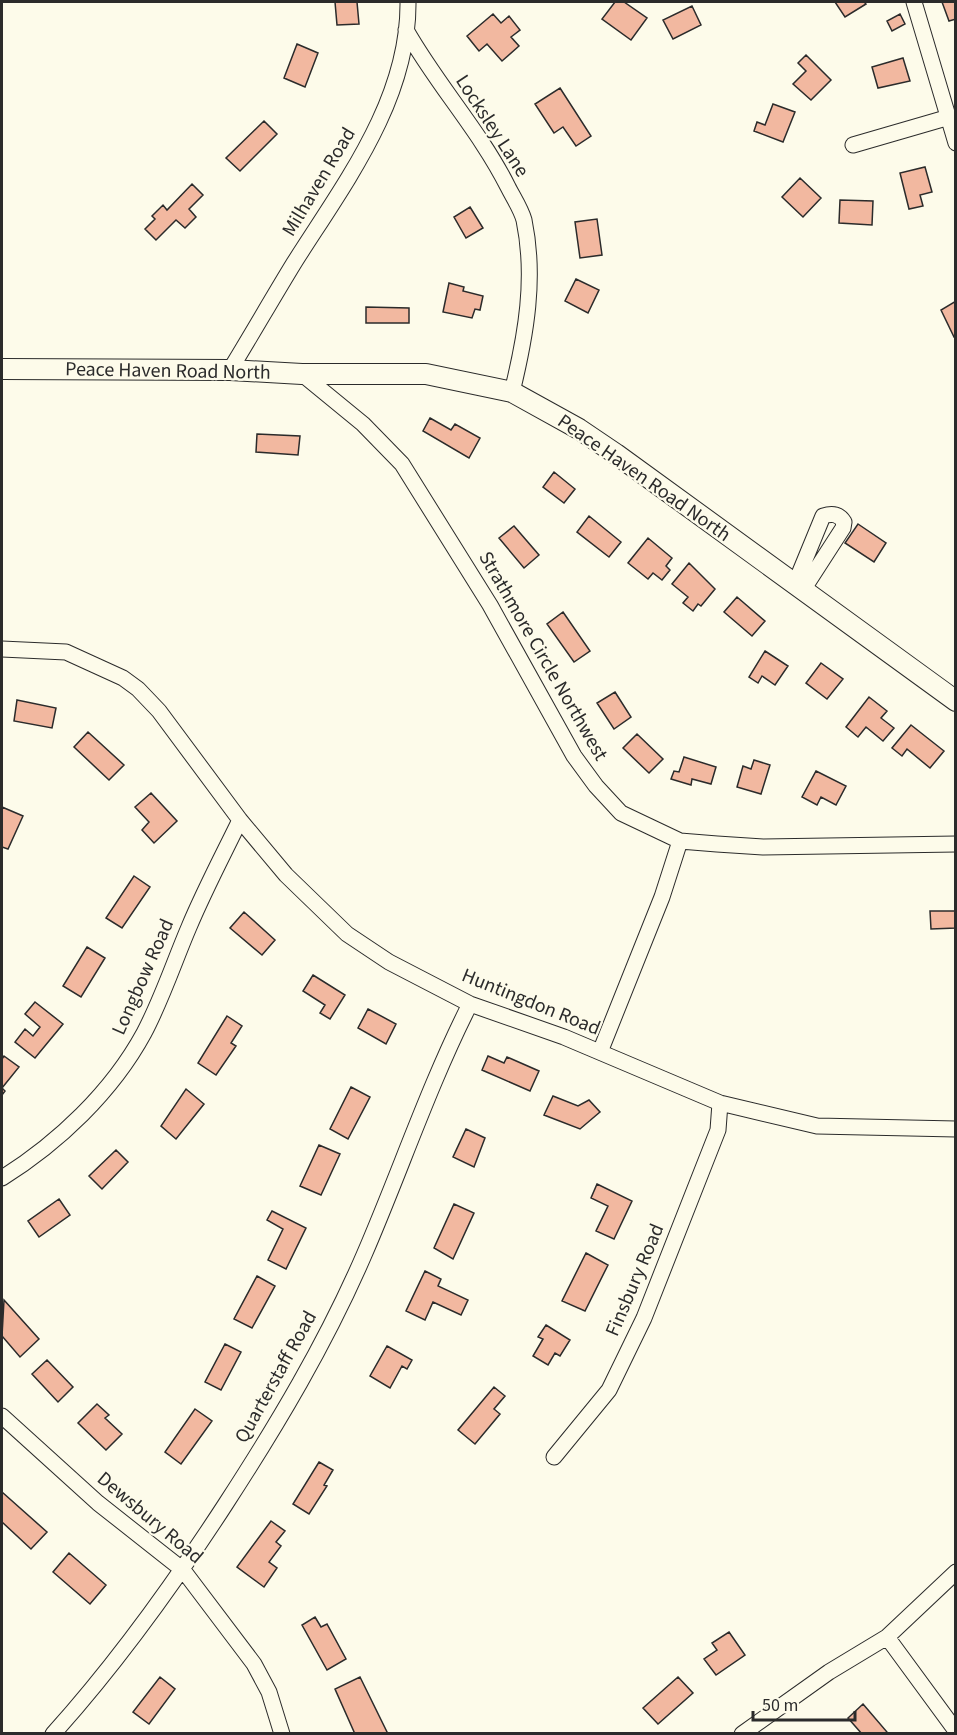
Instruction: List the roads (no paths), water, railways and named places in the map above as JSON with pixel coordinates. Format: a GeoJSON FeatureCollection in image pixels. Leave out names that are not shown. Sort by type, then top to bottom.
{"type":"FeatureCollection","features":[{"type":"Feature","properties":{"kind":"main road","name":"Peace Haven Road North"},"geometry":{"type":"LineString","coordinates":[[2,369],[426,374],[512,392],[579,429],[616,454],[956,701]]}},
{"type":"Feature","properties":{"kind":"street","name":"Milhaven Road"},"geometry":{"type":"LineString","coordinates":[[230,370],[357,164],[383,113],[400,62],[408,2]]}},
{"type":"Feature","properties":{"kind":"street"},"geometry":{"type":"LineString","coordinates":[[914,2],[946,118],[956,143]]}},
{"type":"Feature","properties":{"kind":"street","name":"Locksley Lane"},"geometry":{"type":"LineString","coordinates":[[406,30],[428,68],[495,162],[523,218],[532,281],[521,354],[512,392]]}},
{"type":"Feature","properties":{"kind":"street"},"geometry":{"type":"LineString","coordinates":[[853,145],[946,118]]}},
{"type":"Feature","properties":{"kind":"street","name":"Strathmore Circle Northwest"},"geometry":{"type":"LineString","coordinates":[[302,374],[363,424],[402,464],[490,605],[574,756],[596,786],[621,813],[680,841],[763,847],[956,843]]}},
{"type":"Feature","properties":{"kind":"street","name":"Huntingdon Road"},"geometry":{"type":"LineString","coordinates":[[2,649],[66,652],[130,683],[159,711],[240,820],[286,874],[347,934],[389,962],[470,1004],[600,1052],[720,1103],[817,1126],[956,1129]]}},
{"type":"Feature","properties":{"kind":"street","name":"Longbow Road"},"geometry":{"type":"LineString","coordinates":[[2,1178],[25,1164],[80,1117],[130,1056],[144,1032],[188,928],[240,820]]}},
{"type":"Feature","properties":{"kind":"street"},"geometry":{"type":"LineString","coordinates":[[600,1052],[624,984],[662,897],[680,841]]}},
{"type":"Feature","properties":{"kind":"street","name":"Quarterstaff Road"},"geometry":{"type":"LineString","coordinates":[[53,1734],[90,1693],[183,1570],[249,1469],[310,1365],[363,1256],[450,1044],[470,1004]]}},
{"type":"Feature","properties":{"kind":"street","name":"Finsbury Road"},"geometry":{"type":"LineString","coordinates":[[554,1457],[609,1390],[644,1318],[718,1130],[720,1103]]}},
{"type":"Feature","properties":{"kind":"street","name":"Dewsbury Road"},"geometry":{"type":"LineString","coordinates":[[2,1416],[98,1503],[183,1570],[254,1664],[269,1692],[282,1734]]}},
{"type":"Feature","properties":{"kind":"street"},"geometry":{"type":"LineString","coordinates":[[742,1734],[829,1672],[887,1637],[956,1572]]}},
{"type":"Feature","properties":{"kind":"street"},"geometry":{"type":"LineString","coordinates":[[887,1637],[956,1731]]}}]}
